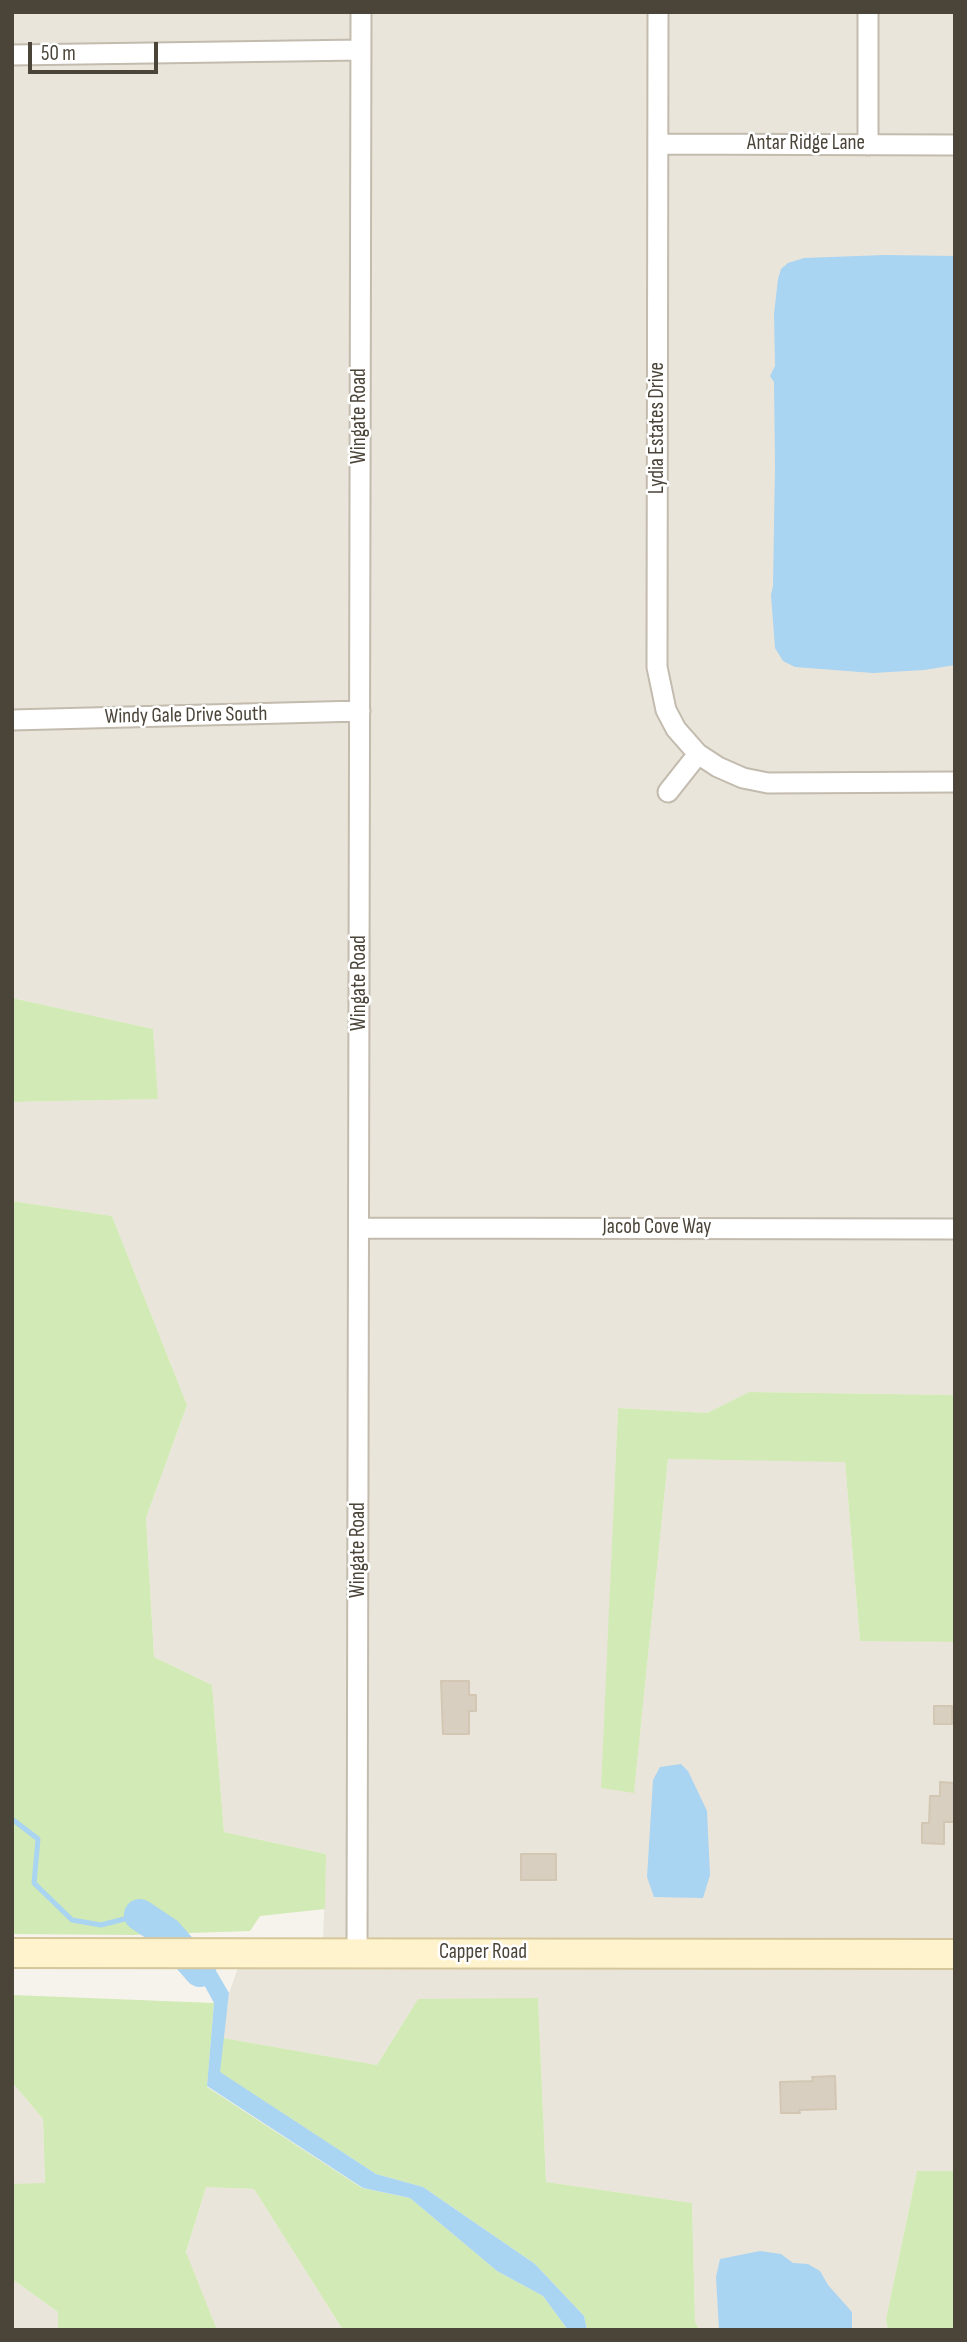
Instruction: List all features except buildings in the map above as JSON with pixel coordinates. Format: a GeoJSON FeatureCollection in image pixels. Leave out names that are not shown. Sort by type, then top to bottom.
{"type":"FeatureCollection","features":[{"type":"Feature","properties":{"kind":"street","name":"Wingate Road"},"geometry":{"type":"LineString","coordinates":[[358,1953],[361,12]]}},
{"type":"Feature","properties":{"kind":"street","name":"Lydia Estates Drive"},"geometry":{"type":"LineString","coordinates":[[659,12],[657,667],[666,710],[676,729],[698,754],[743,778],[768,783],[955,782]]}},
{"type":"Feature","properties":{"kind":"street"},"geometry":{"type":"LineString","coordinates":[[868,12],[868,145]]}},
{"type":"Feature","properties":{"kind":"street"},"geometry":{"type":"LineString","coordinates":[[12,55],[361,50]]}},
{"type":"Feature","properties":{"kind":"street","name":"Antar Ridge Lane"},"geometry":{"type":"LineString","coordinates":[[658,144],[955,145]]}},
{"type":"Feature","properties":{"kind":"street","name":"Windy Gale Drive South"},"geometry":{"type":"LineString","coordinates":[[12,720],[360,711]]}},
{"type":"Feature","properties":{"kind":"street"},"geometry":{"type":"LineString","coordinates":[[668,792],[698,754]]}},
{"type":"Feature","properties":{"kind":"street","name":"Jacob Cove Way"},"geometry":{"type":"LineString","coordinates":[[359,1228],[955,1229]]}},
{"type":"Feature","properties":{"kind":"street","name":"Capper Road"},"geometry":{"type":"LineString","coordinates":[[12,1954],[955,1954]]}},
{"type":"Feature","properties":{"kind":"shaded area"},"geometry":{"type":"Polygon","coordinates":[[[12,12],[955,12],[955,1395],[749,1392],[707,1413],[618,1408],[602,1788],[634,1792],[668,1459],[845,1461],[860,1640],[955,1642],[955,1944],[323,1944],[326,1854],[224,1832],[212,1685],[154,1657],[146,1518],[187,1405],[112,1216],[12,1201],[12,1102],[157,1099],[153,1029],[12,998],[12,12]]]}},
{"type":"Feature","properties":{"kind":"shaded area"},"geometry":{"type":"Polygon","coordinates":[[[240,1962],[955,1965],[955,2171],[917,2171],[886,2319],[888,2330],[699,2330],[695,2321],[692,2203],[546,2182],[538,1999],[418,1999],[377,2065],[223,2038],[229,1993],[240,1962]]]}},
{"type":"Feature","properties":{"kind":"shaded area"},"geometry":{"type":"Polygon","coordinates":[[[12,2082],[43,2119],[45,2184],[12,2184],[12,2082]]]}},
{"type":"Feature","properties":{"kind":"shaded area"},"geometry":{"type":"Polygon","coordinates":[[[206,2187],[254,2189],[343,2330],[217,2330],[186,2253],[206,2187]]]}},
{"type":"Feature","properties":{"kind":"shaded area"},"geometry":{"type":"Polygon","coordinates":[[[12,2279],[58,2312],[58,2330],[12,2330],[12,2279]]]}},
{"type":"Feature","properties":{"kind":"green space"},"geometry":{"type":"Polygon","coordinates":[[[12,998],[153,1029],[158,1099],[12,1102],[12,998]]]}},
{"type":"Feature","properties":{"kind":"green space"},"geometry":{"type":"Polygon","coordinates":[[[12,1201],[112,1216],[187,1405],[146,1518],[154,1657],[212,1685],[224,1832],[326,1854],[325,1909],[260,1916],[250,1931],[133,1935],[12,1934],[12,1201]]]}},
{"type":"Feature","properties":{"kind":"green space"},"geometry":{"type":"Polygon","coordinates":[[[749,1392],[955,1395],[955,1642],[860,1641],[845,1462],[668,1459],[634,1793],[601,1788],[618,1408],[707,1413],[749,1392]]]}},
{"type":"Feature","properties":{"kind":"green space"},"geometry":{"type":"Polygon","coordinates":[[[12,1995],[214,2003],[207,2087],[362,2188],[410,2198],[497,2271],[543,2296],[568,2330],[343,2330],[254,2189],[206,2187],[186,2252],[217,2330],[58,2330],[58,2312],[12,2279],[12,2184],[45,2183],[43,2119],[12,2082],[12,1995]]]}},
{"type":"Feature","properties":{"kind":"green space"},"geometry":{"type":"Polygon","coordinates":[[[538,1998],[546,2182],[692,2203],[695,2321],[699,2330],[587,2330],[584,2316],[535,2264],[423,2187],[376,2174],[219,2072],[223,2038],[377,2065],[418,1999],[538,1998]]]}},
{"type":"Feature","properties":{"kind":"green space"},"geometry":{"type":"Polygon","coordinates":[[[917,2171],[955,2171],[955,2330],[888,2330],[886,2319],[917,2171]]]}},
{"type":"Feature","properties":{"kind":"water"},"geometry":{"type":"Polygon","coordinates":[[[955,256],[955,665],[873,673],[795,667],[783,661],[775,648],[771,595],[775,465],[774,382],[770,376],[775,366],[774,314],[778,279],[781,269],[788,263],[804,258],[955,256]]]}},
{"type":"Feature","properties":{"kind":"water"},"geometry":{"type":"Polygon","coordinates":[[[681,1764],[688,1771],[707,1811],[710,1875],[703,1898],[654,1897],[647,1877],[653,1780],[660,1767],[681,1764]]]}},
{"type":"Feature","properties":{"kind":"water"},"geometry":{"type":"Polygon","coordinates":[[[195,1968],[215,1969],[229,1993],[220,2072],[376,2174],[423,2187],[535,2264],[584,2316],[587,2330],[568,2330],[543,2296],[497,2271],[410,2198],[363,2188],[207,2086],[214,2003],[195,1968]]]}},
{"type":"Feature","properties":{"kind":"water"},"geometry":{"type":"Polygon","coordinates":[[[760,2251],[781,2254],[793,2263],[808,2264],[820,2271],[828,2285],[852,2312],[852,2330],[719,2330],[716,2277],[720,2259],[760,2251]]]}},
{"type":"Feature","properties":{"kind":"waterway"},"geometry":{"type":"LineString","coordinates":[[12,1819],[38,1839],[34,1883],[72,1920],[101,1925],[140,1915]]}},
{"type":"Feature","properties":{"kind":"waterway"},"geometry":{"type":"LineString","coordinates":[[140,1915],[167,1933],[200,1971]]}}]}
